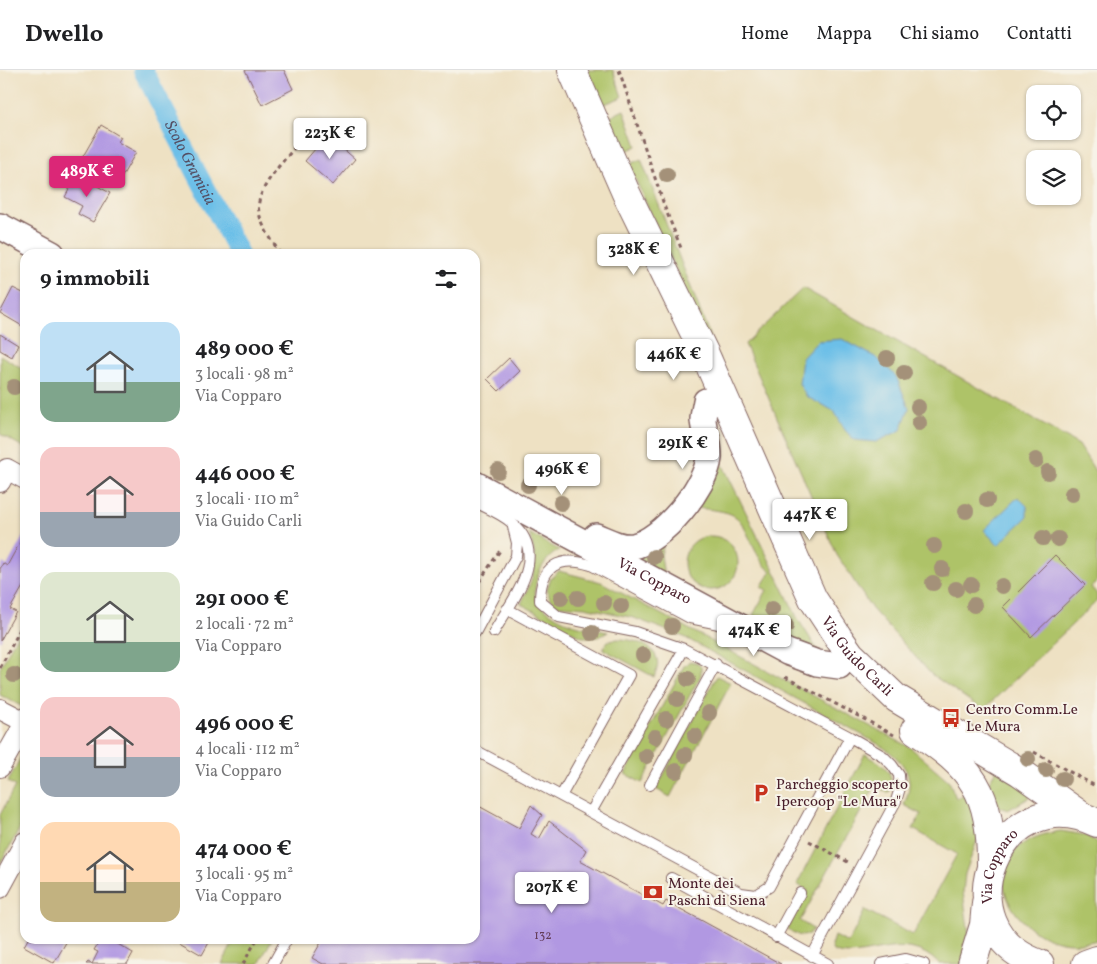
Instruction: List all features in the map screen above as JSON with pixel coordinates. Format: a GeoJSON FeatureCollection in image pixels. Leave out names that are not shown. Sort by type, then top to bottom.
{"type":"FeatureCollection","features":[{"type":"Feature","properties":{"kind":"main road","name":"Via Guido Carli"},"geometry":{"type":"LineString","coordinates":[[572,70],[626,193],[704,352],[809,590],[838,637],[850,654],[896,698],[1020,772],[1090,820]]}},
{"type":"Feature","properties":{"kind":"main road","name":"Via Guido Carli"},"geometry":{"type":"LineString","coordinates":[[626,193],[682,345],[792,597],[839,666],[854,682],[889,712],[942,747],[966,770],[984,803],[991,831],[991,862]]}},
{"type":"Feature","properties":{"kind":"main road","name":"Via Copparo"},"geometry":{"type":"LineString","coordinates":[[1040,964],[1019,954],[1000,935],[993,923],[986,897],[986,885],[991,862],[1006,839],[1028,822],[1055,815],[1090,820]]}},
{"type":"Feature","properties":{"kind":"main road"},"geometry":{"type":"LineString","coordinates":[[972,964],[984,925],[986,897]]}},
{"type":"Feature","properties":{"kind":"main road"},"geometry":{"type":"LineString","coordinates":[[1086,964],[1097,960]]}},
{"type":"Feature","properties":{"kind":"main road"},"geometry":{"type":"LineString","coordinates":[[1024,964],[1032,962],[1040,964]]}},
{"type":"Feature","properties":{"kind":"street"},"geometry":{"type":"LineString","coordinates":[[0,226],[43,249]]}},
{"type":"Feature","properties":{"kind":"street","name":"Via Copparo"},"geometry":{"type":"LineString","coordinates":[[480,477],[618,546],[633,546],[648,541],[681,510],[704,475],[709,460],[709,443],[703,420],[706,401]]}},
{"type":"Feature","properties":{"kind":"street"},"geometry":{"type":"LineString","coordinates":[[0,482],[7,469],[20,476]]}},
{"type":"Feature","properties":{"kind":"street","name":"Via Copparo"},"geometry":{"type":"LineString","coordinates":[[480,487],[800,658],[839,666]]}},
{"type":"Feature","properties":{"kind":"street"},"geometry":{"type":"LineString","coordinates":[[0,709],[20,719]]}},
{"type":"Feature","properties":{"kind":"street"},"geometry":{"type":"LineString","coordinates":[[0,767],[20,731]]}},
{"type":"Feature","properties":{"kind":"street"},"geometry":{"type":"LineString","coordinates":[[0,888],[20,851]]}},
{"type":"Feature","properties":{"kind":"lane"},"geometry":{"type":"LineString","coordinates":[[480,505],[511,522],[526,542],[530,563],[528,573],[494,632]]}},
{"type":"Feature","properties":{"kind":"lane"},"geometry":{"type":"LineString","coordinates":[[480,624],[516,556],[517,538],[511,522]]}},
{"type":"Feature","properties":{"kind":"lane"},"geometry":{"type":"LineString","coordinates":[[734,623],[712,624],[690,618],[591,565],[578,561],[557,563],[544,579],[540,601],[559,617],[635,632],[684,649],[716,664],[850,736],[883,756],[892,765],[899,775],[900,788],[896,801],[812,956]]}},
{"type":"Feature","properties":{"kind":"lane"},"geometry":{"type":"LineString","coordinates":[[507,609],[630,675],[561,796]]}},
{"type":"Feature","properties":{"kind":"lane"},"geometry":{"type":"LineString","coordinates":[[591,812],[684,649]]}},
{"type":"Feature","properties":{"kind":"lane"},"geometry":{"type":"LineString","coordinates":[[650,786],[716,664]]}},
{"type":"Feature","properties":{"kind":"lane"},"geometry":{"type":"LineString","coordinates":[[480,753],[741,893],[749,895],[762,893],[770,887],[850,736]]}},
{"type":"Feature","properties":{"kind":"lane"},"geometry":{"type":"LineString","coordinates":[[671,878],[828,964]]}},
{"type":"Feature","properties":{"kind":"lane"},"geometry":{"type":"LineString","coordinates":[[776,937],[800,893]]}},
{"type":"Feature","properties":{"kind":"lane"},"geometry":{"type":"LineString","coordinates":[[273,964],[285,944]]}},
{"type":"Feature","properties":{"kind":"lane"},"geometry":{"type":"LineString","coordinates":[[881,964],[906,959],[924,964]]}},
{"type":"Feature","properties":{"kind":"path"},"geometry":{"type":"LineString","coordinates":[[619,70],[665,208],[683,254]]}},
{"type":"Feature","properties":{"kind":"path"},"geometry":{"type":"LineString","coordinates":[[277,249],[259,214],[258,200],[264,187],[301,140]]}},
{"type":"Feature","properties":{"kind":"path"},"geometry":{"type":"LineString","coordinates":[[0,668],[20,630]]}},
{"type":"Feature","properties":{"kind":"path"},"geometry":{"type":"LineString","coordinates":[[781,674],[900,739]]}},
{"type":"Feature","properties":{"kind":"path"},"geometry":{"type":"LineString","coordinates":[[1031,750],[1097,787]]}},
{"type":"Feature","properties":{"kind":"path"},"geometry":{"type":"LineString","coordinates":[[797,835],[860,868]]}},
{"type":"Feature","properties":{"kind":"path"},"geometry":{"type":"LineString","coordinates":[[243,964],[254,944]]}},
{"type":"Feature","properties":{"kind":"green space"},"geometry":{"type":"Polygon","coordinates":[[[587,70],[613,70],[622,97],[602,105],[587,70]]]}},
{"type":"Feature","properties":{"kind":"green space"},"geometry":{"type":"Polygon","coordinates":[[[624,110],[637,146],[624,152],[609,117],[624,110]]]}},
{"type":"Feature","properties":{"kind":"green space"},"geometry":{"type":"Polygon","coordinates":[[[641,159],[736,403],[629,165],[641,159]]]}},
{"type":"Feature","properties":{"kind":"green space"},"geometry":{"type":"Polygon","coordinates":[[[803,288],[1079,445],[1097,474],[1097,582],[1091,587],[1097,594],[1097,601],[983,710],[931,674],[872,609],[837,555],[745,344],[803,288]]]}},
{"type":"Feature","properties":{"kind":"green space"},"geometry":{"type":"Polygon","coordinates":[[[0,355],[20,367],[20,445],[0,434],[0,355]]]}},
{"type":"Feature","properties":{"kind":"green space"},"geometry":{"type":"Polygon","coordinates":[[[715,449],[798,619],[820,654],[757,626],[761,619],[753,615],[767,590],[761,587],[771,571],[760,559],[741,522],[736,517],[722,511],[698,508],[715,449]]]}},
{"type":"Feature","properties":{"kind":"green space"},"geometry":{"type":"Polygon","coordinates":[[[529,533],[559,550],[543,565],[537,578],[536,600],[544,608],[569,623],[608,632],[599,637],[582,637],[521,604],[532,577],[535,562],[529,533]]]}},
{"type":"Feature","properties":{"kind":"green space"},"geometry":{"type":"Polygon","coordinates":[[[711,536],[721,538],[730,544],[736,553],[738,563],[736,573],[730,582],[721,588],[711,590],[701,588],[692,582],[686,573],[684,563],[686,553],[692,544],[701,538],[711,536]]]}},
{"type":"Feature","properties":{"kind":"green space"},"geometry":{"type":"Polygon","coordinates":[[[664,542],[661,555],[664,577],[628,552],[664,542]]]}},
{"type":"Feature","properties":{"kind":"green space"},"geometry":{"type":"Polygon","coordinates":[[[559,571],[601,582],[911,748],[949,781],[956,798],[970,792],[978,838],[965,874],[963,892],[969,935],[962,964],[939,964],[926,954],[898,947],[844,954],[833,951],[831,946],[834,936],[848,943],[865,910],[913,935],[957,854],[913,829],[921,814],[904,805],[909,791],[909,778],[897,758],[871,740],[684,637],[634,618],[585,607],[557,605],[550,599],[547,589],[551,578],[559,571]]]}},
{"type":"Feature","properties":{"kind":"green space"},"geometry":{"type":"Polygon","coordinates":[[[20,630],[20,705],[0,695],[0,668],[20,630]]]}},
{"type":"Feature","properties":{"kind":"green space"},"geometry":{"type":"Polygon","coordinates":[[[617,639],[642,644],[654,653],[657,660],[657,668],[654,677],[603,649],[607,642],[617,639]]]}},
{"type":"Feature","properties":{"kind":"green space"},"geometry":{"type":"Polygon","coordinates":[[[690,661],[697,663],[701,667],[701,675],[642,783],[625,774],[684,666],[690,661]]]}},
{"type":"Feature","properties":{"kind":"green space"},"geometry":{"type":"Polygon","coordinates":[[[717,676],[731,683],[670,797],[656,789],[717,676]]]}},
{"type":"Feature","properties":{"kind":"green space"},"geometry":{"type":"Polygon","coordinates":[[[865,754],[886,769],[891,779],[889,793],[875,786],[800,921],[813,929],[807,935],[798,935],[787,929],[808,891],[797,884],[865,754]]]}},
{"type":"Feature","properties":{"kind":"green space"},"geometry":{"type":"Polygon","coordinates":[[[20,759],[20,828],[0,864],[0,815],[15,786],[8,782],[20,759]]]}},
{"type":"Feature","properties":{"kind":"green space"},"geometry":{"type":"Polygon","coordinates":[[[998,767],[1031,791],[1029,798],[1008,810],[999,807],[989,782],[998,767]]]}},
{"type":"Feature","properties":{"kind":"green space"},"geometry":{"type":"Polygon","coordinates":[[[1061,831],[1085,835],[1097,842],[1097,940],[1068,943],[1042,935],[1022,920],[1008,900],[1004,878],[1010,857],[1028,841],[1061,831]]]}},
{"type":"Feature","properties":{"kind":"green space"},"geometry":{"type":"Polygon","coordinates":[[[232,944],[269,944],[259,964],[222,964],[232,944]]]}},
{"type":"Feature","properties":{"kind":"water"},"geometry":{"type":"Polygon","coordinates":[[[842,339],[877,358],[896,376],[909,408],[901,430],[876,442],[854,440],[845,430],[834,411],[807,397],[799,384],[802,358],[818,341],[842,339]]]}},
{"type":"Feature","properties":{"kind":"water"},"geometry":{"type":"Polygon","coordinates":[[[1018,497],[1027,506],[1027,517],[998,545],[984,530],[1018,497]]]}},
{"type":"Feature","properties":{"kind":"building"},"geometry":{"type":"Polygon","coordinates":[[[245,70],[284,70],[293,89],[262,105],[245,70]]]}},
{"type":"Feature","properties":{"kind":"building"},"geometry":{"type":"Polygon","coordinates":[[[101,125],[121,137],[118,142],[136,152],[120,180],[82,158],[101,125]]]}},
{"type":"Feature","properties":{"kind":"building"},"geometry":{"type":"Polygon","coordinates":[[[327,135],[355,159],[333,185],[305,161],[327,135]]]}},
{"type":"Feature","properties":{"kind":"building"},"geometry":{"type":"Polygon","coordinates":[[[77,175],[110,193],[93,222],[78,214],[82,206],[65,197],[77,175]]]}},
{"type":"Feature","properties":{"kind":"building"},"geometry":{"type":"Polygon","coordinates":[[[13,288],[20,292],[20,325],[0,313],[13,288]]]}},
{"type":"Feature","properties":{"kind":"building"},"geometry":{"type":"Polygon","coordinates":[[[0,334],[18,345],[12,357],[0,350],[0,334]]]}},
{"type":"Feature","properties":{"kind":"building"},"geometry":{"type":"Polygon","coordinates":[[[509,358],[520,371],[499,391],[487,379],[509,358]]]}},
{"type":"Feature","properties":{"kind":"building"},"geometry":{"type":"Polygon","coordinates":[[[20,542],[20,592],[10,609],[16,612],[0,641],[0,569],[3,563],[7,566],[20,542]]]}},
{"type":"Feature","properties":{"kind":"building"},"geometry":{"type":"Polygon","coordinates":[[[1055,555],[1085,585],[1031,637],[1003,607],[1055,555]]]}},
{"type":"Feature","properties":{"kind":"building"},"geometry":{"type":"Polygon","coordinates":[[[531,805],[542,815],[531,834],[539,839],[549,821],[586,850],[580,861],[663,906],[666,901],[781,964],[323,964],[312,958],[320,944],[480,944],[480,807],[519,828],[531,805]]]}},
{"type":"Feature","properties":{"kind":"building"},"geometry":{"type":"Polygon","coordinates":[[[25,944],[65,944],[54,963],[24,946],[25,944]]]}},
{"type":"Feature","properties":{"kind":"building"},"geometry":{"type":"Polygon","coordinates":[[[98,944],[118,944],[133,953],[127,964],[92,964],[98,952],[94,950],[98,944]]]}},
{"type":"Feature","properties":{"kind":"building"},"geometry":{"type":"Polygon","coordinates":[[[183,944],[208,944],[202,955],[183,944]]]}},
{"type":"Feature","properties":{"kind":"waterway","name":"Scolo Gramicia"},"geometry":{"type":"LineString","coordinates":[[143,70],[236,249]]}},
{"type":"Feature","properties":{"kind":"place","name":"Centro Comm.Le Le Mura"},"geometry":{"type":"Point","coordinates":[951,718]}},
{"type":"Feature","properties":{"kind":"place","name":"Parcheggio scoperto Ipercoop \"Le Mura\""},"geometry":{"type":"Point","coordinates":[761,793]}},
{"type":"Feature","properties":{"kind":"place","name":"Monte dei Paschi di Siena"},"geometry":{"type":"Point","coordinates":[653,892]}}]}
